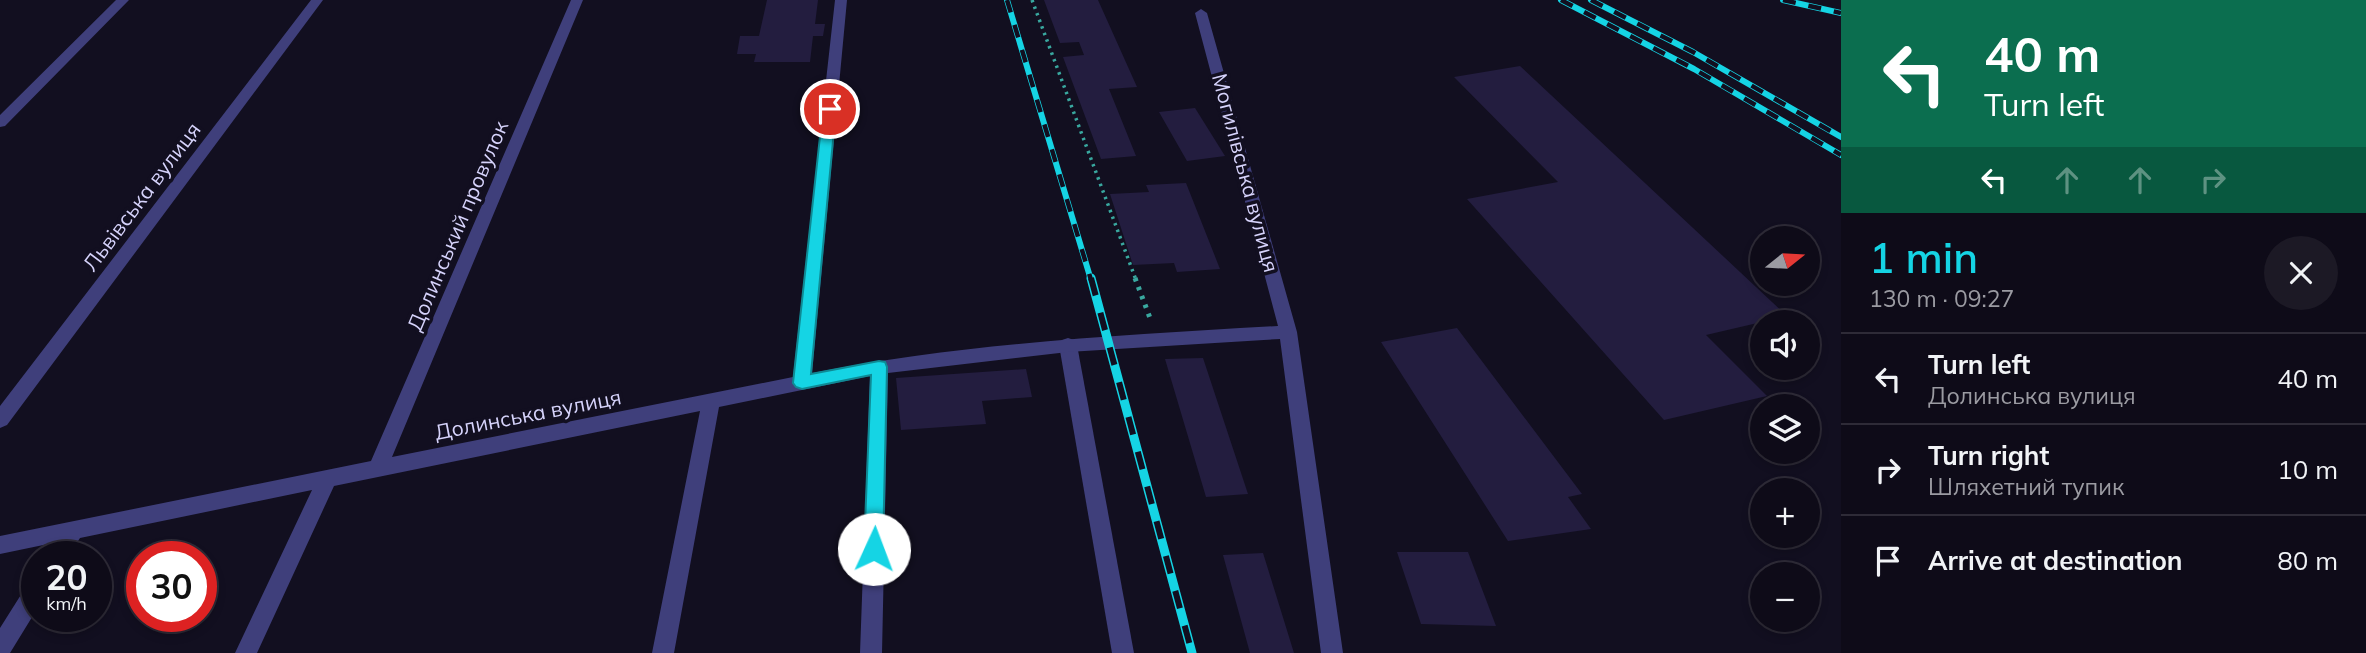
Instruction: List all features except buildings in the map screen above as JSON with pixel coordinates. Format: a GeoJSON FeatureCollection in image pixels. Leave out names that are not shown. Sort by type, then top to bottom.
{"type":"FeatureCollection","features":[{"type":"Feature","properties":{"kind":"street"},"geometry":{"type":"LineString","coordinates":[[0,123],[123,0]]}},
{"type":"Feature","properties":{"kind":"street","name":"Львівська вулиця"},"geometry":{"type":"LineString","coordinates":[[0,420],[317,0]]}},
{"type":"Feature","properties":{"kind":"street","name":"Долинський провулок"},"geometry":{"type":"LineString","coordinates":[[378,468],[577,0]]}},
{"type":"Feature","properties":{"kind":"street"},"geometry":{"type":"LineString","coordinates":[[802,383],[841,0]]}},
{"type":"Feature","properties":{"kind":"street","name":"Могилівська вулиця"},"geometry":{"type":"LineString","coordinates":[[1201,13],[1288,332],[1332,653]]}},
{"type":"Feature","properties":{"kind":"street"},"geometry":{"type":"LineString","coordinates":[[1157,338],[1288,332]]}},
{"type":"Feature","properties":{"kind":"street","name":"Долинська вулиця"},"geometry":{"type":"LineString","coordinates":[[0,545],[879,367],[1068,345],[1157,338]]}},
{"type":"Feature","properties":{"kind":"street"},"geometry":{"type":"LineString","coordinates":[[1068,345],[1123,653]]}},
{"type":"Feature","properties":{"kind":"street"},"geometry":{"type":"LineString","coordinates":[[871,653],[879,367]]}},
{"type":"Feature","properties":{"kind":"street"},"geometry":{"type":"LineString","coordinates":[[663,653],[711,401]]}},
{"type":"Feature","properties":{"kind":"street"},"geometry":{"type":"LineString","coordinates":[[246,653],[328,478]]}},
{"type":"Feature","properties":{"kind":"street"},"geometry":{"type":"LineString","coordinates":[[67,541],[73,531]]}},
{"type":"Feature","properties":{"kind":"street"},"geometry":{"type":"LineString","coordinates":[[0,648],[21,615]]}},
{"type":"Feature","properties":{"kind":"path"},"geometry":{"type":"LineString","coordinates":[[1032,0],[1157,338]]}},
{"type":"Feature","properties":{"kind":"railway"},"geometry":{"type":"LineString","coordinates":[[1007,0],[1091,280]]}},
{"type":"Feature","properties":{"kind":"railway"},"geometry":{"type":"LineString","coordinates":[[1561,0],[1694,69],[1841,155]]}},
{"type":"Feature","properties":{"kind":"railway"},"geometry":{"type":"LineString","coordinates":[[1591,0],[1693,52],[1841,137]]}},
{"type":"Feature","properties":{"kind":"railway"},"geometry":{"type":"LineString","coordinates":[[1783,0],[1841,13]]}},
{"type":"Feature","properties":{"kind":"railway"},"geometry":{"type":"LineString","coordinates":[[1091,278],[1192,653]]}},
{"type":"Feature","properties":{"kind":"route"},"geometry":{"type":"LineString","coordinates":[[830,109],[802,383],[879,367],[874,549]]}}]}
